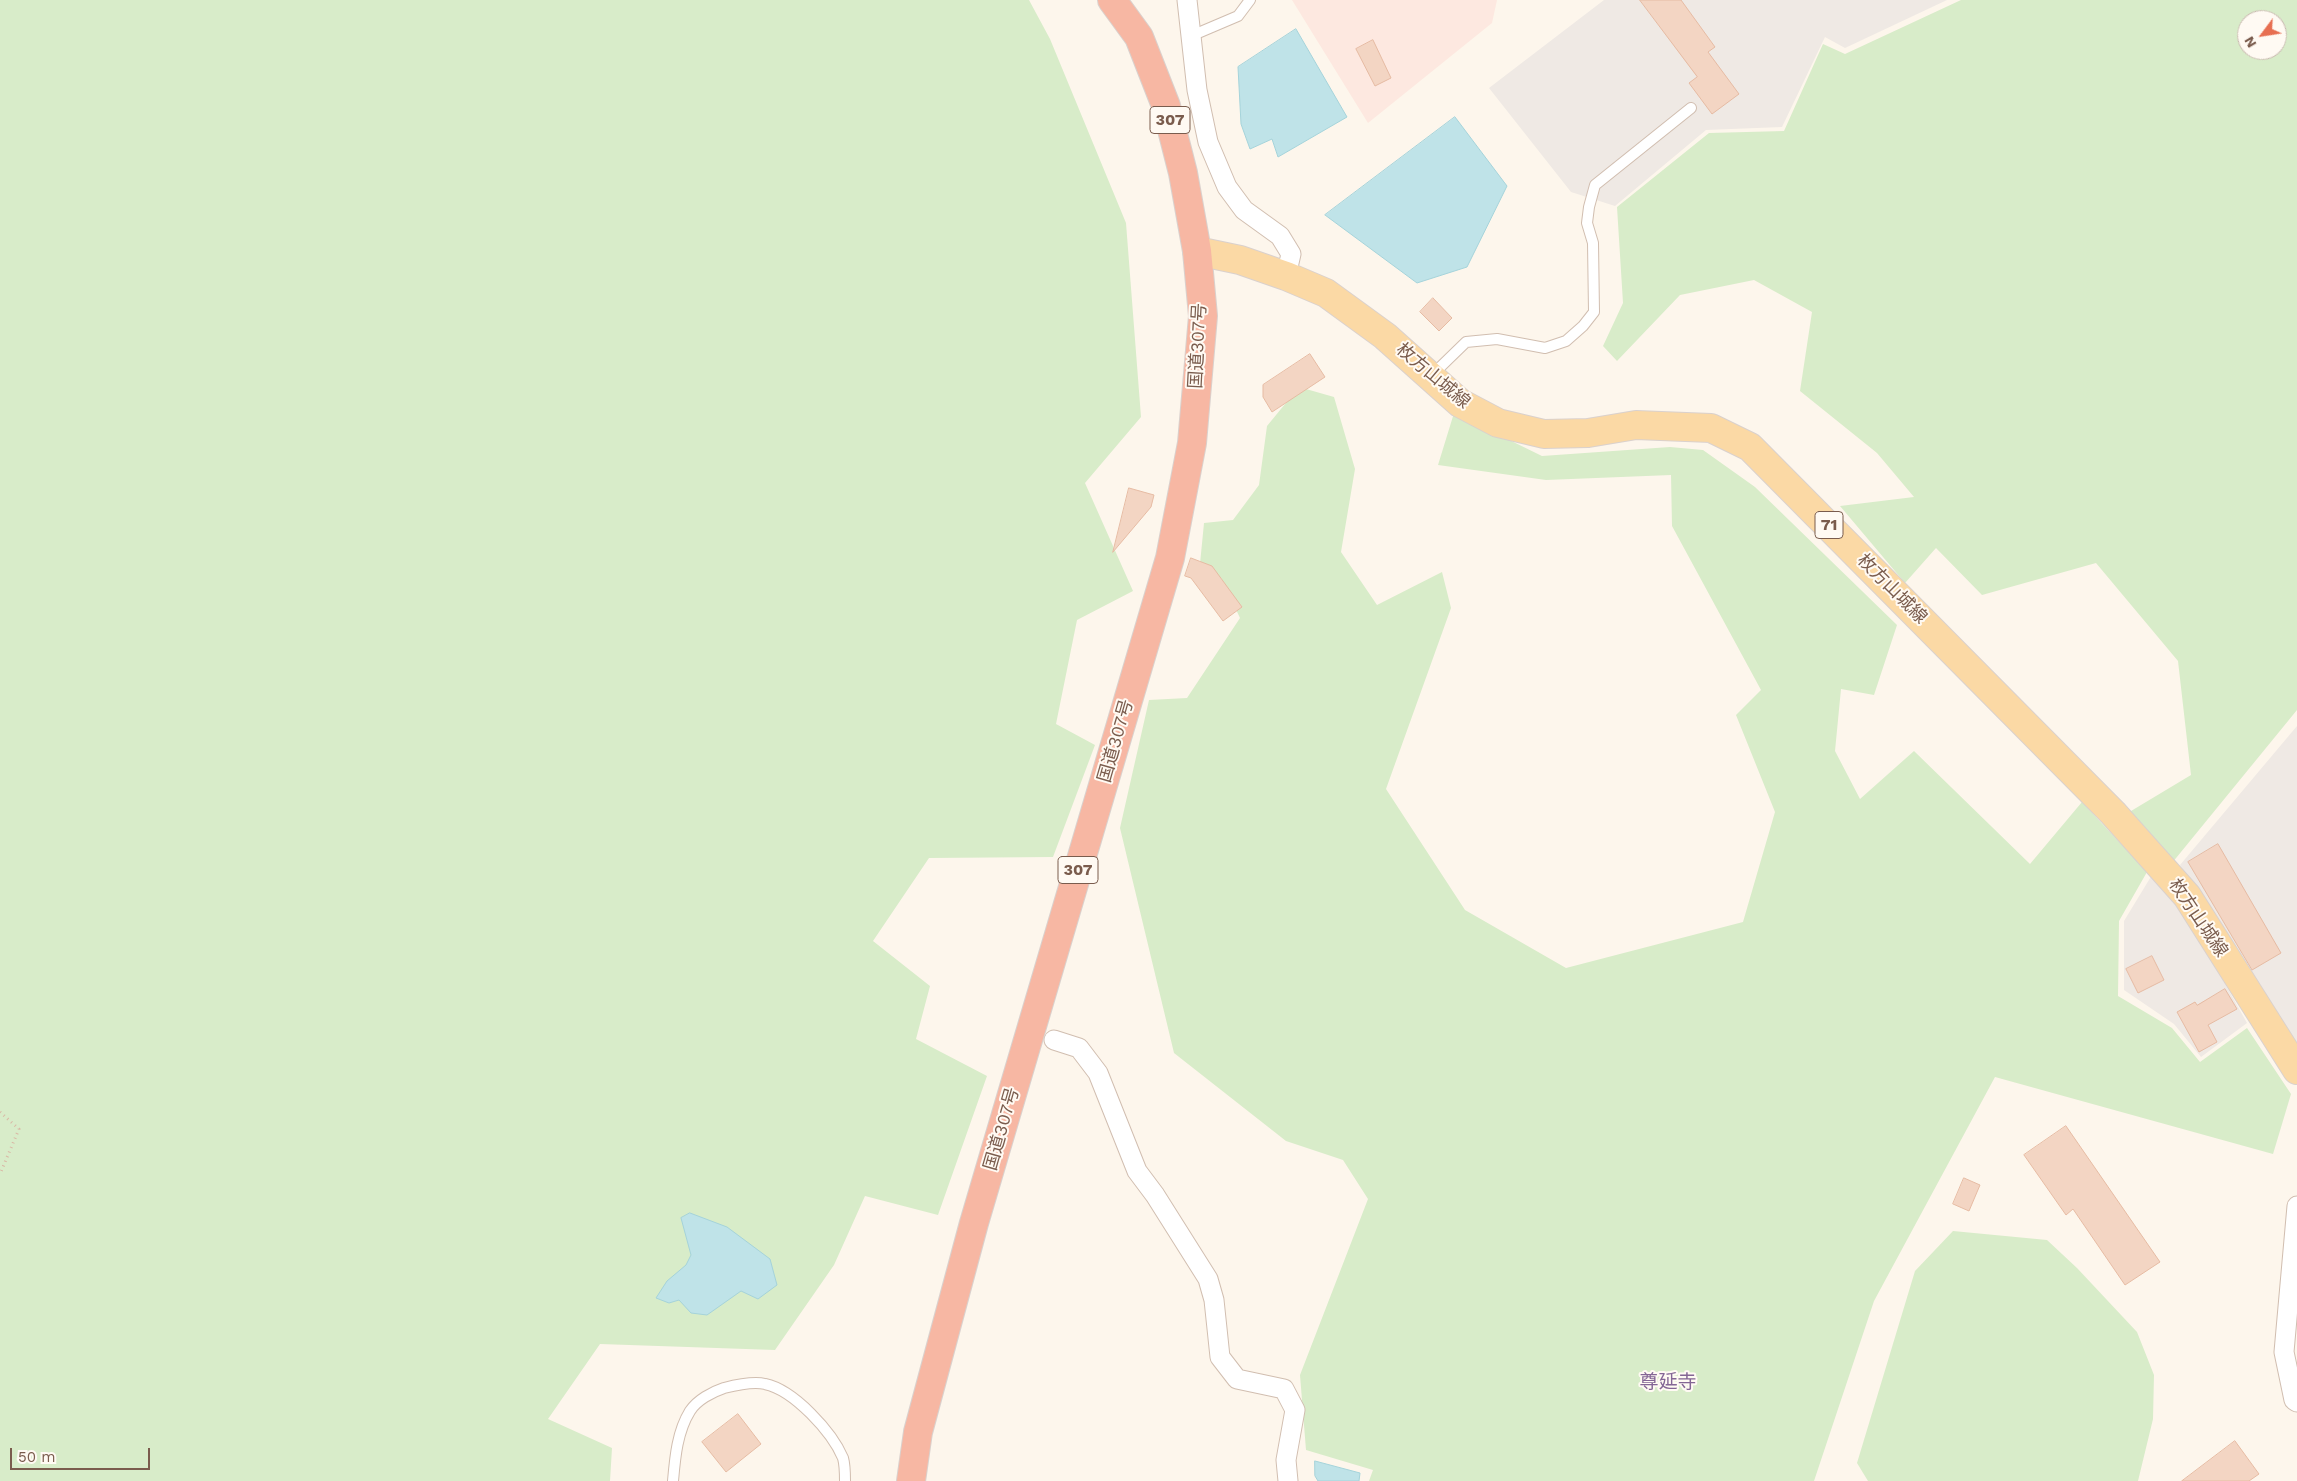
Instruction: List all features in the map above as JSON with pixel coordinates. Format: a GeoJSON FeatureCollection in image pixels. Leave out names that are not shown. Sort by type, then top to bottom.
{"type":"FeatureCollection","features":[{"type":"Feature","properties":{"kind":"highway","name":"国道307号"},"geometry":{"type":"LineString","coordinates":[[910,1481],[918,1432],[974,1223],[1170,558],[1193,433],[1203,316],[1197,252],[1183,173],[1166,106],[1139,37],[1112,0]]}},
{"type":"Feature","properties":{"kind":"main road","name":"枚方山城線"},"geometry":{"type":"LineString","coordinates":[[1197,252],[1240,260],[1286,276],[1326,293],[1385,336],[1460,403],[1498,423],[1544,434],[1588,433],[1636,425],[1711,428],[1750,447],[2113,814],[2187,896],[2297,1070]]}},
{"type":"Feature","properties":{"kind":"street"},"geometry":{"type":"LineString","coordinates":[[1187,0],[1197,90],[1208,142],[1227,187],[1244,210],[1280,236],[1291,254],[1286,276]]}},
{"type":"Feature","properties":{"kind":"street"},"geometry":{"type":"LineString","coordinates":[[1054,1040],[1079,1048],[1098,1073],[1137,1171],[1155,1195],[1208,1279],[1214,1300],[1220,1357],[1237,1379],[1284,1389],[1295,1410],[1286,1460],[1288,1481]]}},
{"type":"Feature","properties":{"kind":"street"},"geometry":{"type":"LineString","coordinates":[[2297,1206],[2284,1352],[2294,1400],[2297,1402]]}},
{"type":"Feature","properties":{"kind":"lane"},"geometry":{"type":"LineString","coordinates":[[1191,36],[1238,16],[1250,0]]}},
{"type":"Feature","properties":{"kind":"lane"},"geometry":{"type":"LineString","coordinates":[[1431,377],[1466,342],[1497,339],[1545,348],[1566,341],[1583,326],[1594,312],[1593,243],[1588,222],[1589,207],[1595,185],[1692,108]]}},
{"type":"Feature","properties":{"kind":"lane"},"geometry":{"type":"LineString","coordinates":[[673,1481],[680,1434],[690,1410],[711,1392],[745,1384],[764,1384],[785,1392],[801,1403],[836,1445],[844,1460],[845,1481]]}},
{"type":"Feature","properties":{"kind":"path"},"geometry":{"type":"LineString","coordinates":[[0,1112],[19,1130],[0,1174]]}},
{"type":"Feature","properties":{"kind":"shaded area"},"geometry":{"type":"Polygon","coordinates":[[[1292,0],[1497,0],[1492,23],[1368,123],[1292,0]]]}},
{"type":"Feature","properties":{"kind":"shaded area"},"geometry":{"type":"Polygon","coordinates":[[[1604,0],[1947,0],[1845,48],[1825,37],[1782,127],[1706,130],[1615,206],[1571,192],[1489,88],[1604,0]]]}},
{"type":"Feature","properties":{"kind":"shaded area"},"geometry":{"type":"Polygon","coordinates":[[[2297,726],[2297,1050],[2180,865],[2297,726]]]}},
{"type":"Feature","properties":{"kind":"shaded area"},"geometry":{"type":"Polygon","coordinates":[[[2155,870],[2178,900],[2247,1023],[2201,1057],[2174,1024],[2124,990],[2124,921],[2155,870]]]}},
{"type":"Feature","properties":{"kind":"green space"},"geometry":{"type":"Polygon","coordinates":[[[0,0],[1029,0],[1050,39],[1126,223],[1141,417],[1085,483],[1133,591],[1077,620],[1056,724],[1095,745],[1053,857],[929,858],[873,941],[930,986],[916,1039],[987,1076],[938,1215],[865,1196],[834,1265],[775,1350],[600,1344],[548,1419],[612,1448],[610,1481],[0,1481],[0,0]]]}},
{"type":"Feature","properties":{"kind":"green space"},"geometry":{"type":"Polygon","coordinates":[[[1961,0],[2297,0],[2297,710],[2172,863],[2126,814],[2191,775],[2178,661],[2096,563],[1982,595],[1936,548],[1905,583],[1840,506],[1914,497],[1877,453],[1800,391],[1812,312],[1754,280],[1680,295],[1617,361],[1603,346],[1623,303],[1617,207],[1709,133],[1784,131],[1823,44],[1845,54],[1961,0]]]}},
{"type":"Feature","properties":{"kind":"green space"},"geometry":{"type":"Polygon","coordinates":[[[1299,387],[1334,397],[1355,469],[1341,552],[1377,605],[1442,572],[1451,608],[1386,789],[1465,910],[1566,968],[1743,922],[1775,812],[1736,715],[1761,690],[1672,526],[1671,475],[1546,480],[1438,465],[1454,413],[1542,456],[1670,447],[1703,450],[1755,487],[1897,625],[1874,695],[1841,689],[1835,751],[1860,799],[1914,751],[2030,864],[2082,802],[2147,872],[2119,921],[2118,996],[2172,1028],[2200,1062],[2247,1028],[2291,1094],[2273,1154],[1995,1077],[1874,1301],[1814,1481],[1369,1481],[1373,1470],[1306,1450],[1300,1375],[1368,1199],[1343,1160],[1286,1141],[1174,1053],[1120,828],[1149,700],[1187,698],[1240,618],[1221,578],[1199,574],[1204,523],[1233,520],[1259,485],[1267,426],[1299,387]]]}},
{"type":"Feature","properties":{"kind":"green space"},"geometry":{"type":"Polygon","coordinates":[[[1953,1231],[2047,1240],[2077,1268],[2137,1332],[2154,1375],[2153,1419],[2138,1481],[1868,1481],[1857,1463],[1915,1271],[1953,1231]]]}},
{"type":"Feature","properties":{"kind":"water"},"geometry":{"type":"Polygon","coordinates":[[[1296,29],[1347,117],[1278,157],[1272,139],[1250,149],[1241,124],[1238,67],[1296,29]]]}},
{"type":"Feature","properties":{"kind":"water"},"geometry":{"type":"Polygon","coordinates":[[[1455,117],[1507,186],[1467,267],[1417,283],[1325,215],[1455,117]]]}},
{"type":"Feature","properties":{"kind":"water"},"geometry":{"type":"Polygon","coordinates":[[[690,1213],[727,1227],[770,1259],[777,1285],[758,1299],[741,1291],[707,1315],[691,1313],[679,1300],[669,1303],[656,1298],[667,1281],[686,1265],[691,1255],[681,1218],[690,1213]]]}},
{"type":"Feature","properties":{"kind":"water"},"geometry":{"type":"Polygon","coordinates":[[[1315,1461],[1360,1473],[1359,1481],[1318,1481],[1315,1476],[1315,1461]]]}},
{"type":"Feature","properties":{"kind":"building"},"geometry":{"type":"Polygon","coordinates":[[[1640,0],[1681,0],[1715,47],[1708,52],[1739,94],[1712,114],[1689,83],[1697,77],[1640,0]]]}},
{"type":"Feature","properties":{"kind":"building"},"geometry":{"type":"Polygon","coordinates":[[[1373,40],[1391,78],[1375,86],[1356,49],[1373,40]]]}},
{"type":"Feature","properties":{"kind":"building"},"geometry":{"type":"Polygon","coordinates":[[[1433,298],[1452,318],[1439,331],[1420,312],[1433,298]]]}},
{"type":"Feature","properties":{"kind":"building"},"geometry":{"type":"Polygon","coordinates":[[[1310,354],[1325,377],[1272,412],[1263,397],[1263,385],[1310,354]]]}},
{"type":"Feature","properties":{"kind":"building"},"geometry":{"type":"Polygon","coordinates":[[[1129,488],[1154,495],[1151,507],[1113,552],[1129,488]]]}},
{"type":"Feature","properties":{"kind":"building"},"geometry":{"type":"Polygon","coordinates":[[[1191,558],[1212,566],[1242,607],[1223,621],[1191,578],[1185,576],[1191,558]]]}},
{"type":"Feature","properties":{"kind":"building"},"geometry":{"type":"Polygon","coordinates":[[[2218,844],[2281,953],[2252,970],[2188,862],[2218,844]]]}},
{"type":"Feature","properties":{"kind":"building"},"geometry":{"type":"Polygon","coordinates":[[[2152,956],[2164,980],[2138,993],[2126,969],[2152,956]]]}},
{"type":"Feature","properties":{"kind":"building"},"geometry":{"type":"Polygon","coordinates":[[[2225,989],[2237,1009],[2208,1025],[2217,1042],[2199,1052],[2177,1012],[2195,1002],[2197,1005],[2225,989]]]}},
{"type":"Feature","properties":{"kind":"building"},"geometry":{"type":"Polygon","coordinates":[[[2066,1126],[2160,1262],[2125,1285],[2073,1209],[2066,1215],[2024,1155],[2066,1126]]]}},
{"type":"Feature","properties":{"kind":"building"},"geometry":{"type":"Polygon","coordinates":[[[1964,1178],[1980,1185],[1969,1211],[1953,1204],[1964,1178]]]}},
{"type":"Feature","properties":{"kind":"building"},"geometry":{"type":"Polygon","coordinates":[[[738,1414],[761,1444],[726,1472],[702,1442],[738,1414]]]}},
{"type":"Feature","properties":{"kind":"building"},"geometry":{"type":"Polygon","coordinates":[[[2235,1441],[2259,1474],[2249,1481],[2182,1481],[2235,1441]]]}},
{"type":"Feature","properties":{"kind":"district","name":"尊延寺"},"geometry":{"type":"Point","coordinates":[1668,1382]}}]}
